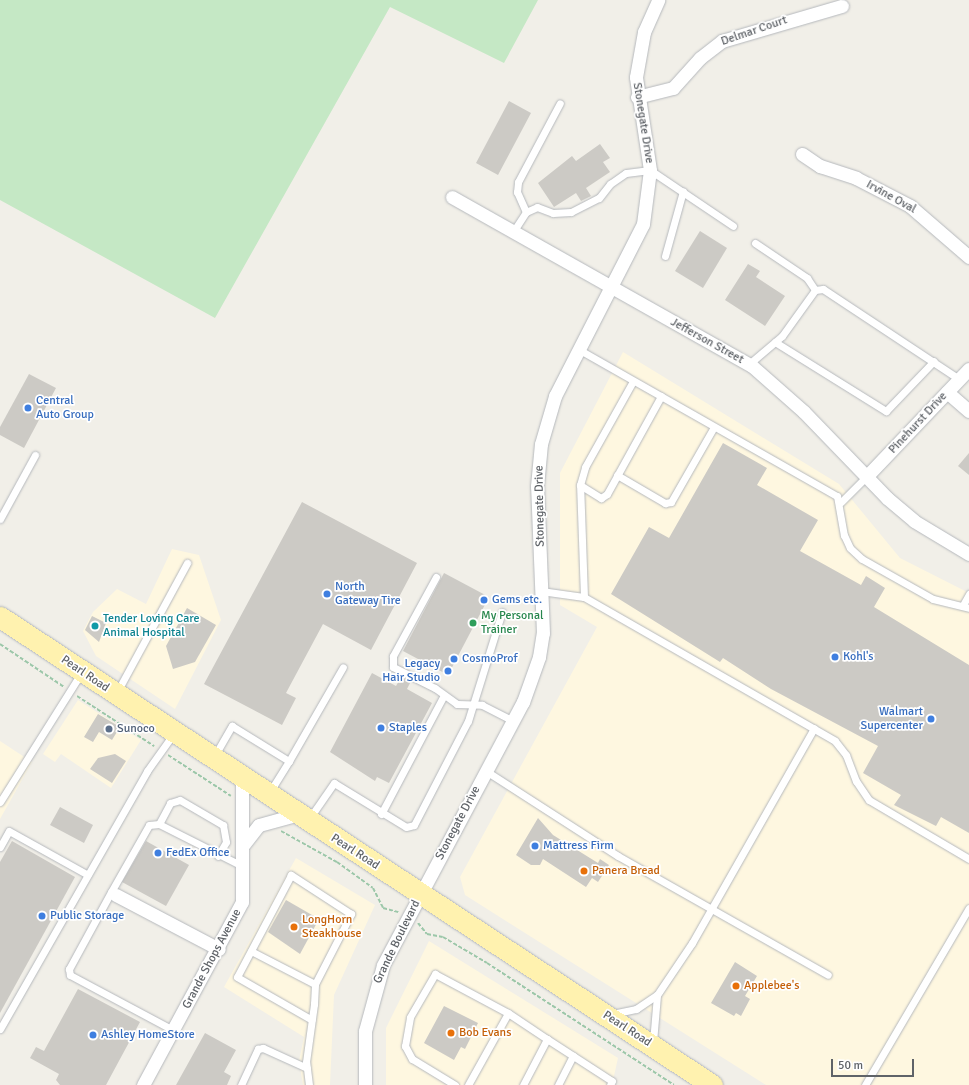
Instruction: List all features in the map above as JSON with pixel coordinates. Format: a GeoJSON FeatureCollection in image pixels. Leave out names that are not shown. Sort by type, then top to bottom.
{"type":"FeatureCollection","features":[{"type":"Feature","properties":{"kind":"main road","name":"Pearl Road"},"geometry":{"type":"LineString","coordinates":[[0,617],[174,733],[242,775],[712,1085]]}},
{"type":"Feature","properties":{"kind":"street","name":"Stonegate Drive"},"geometry":{"type":"LineString","coordinates":[[421,894],[513,721],[539,657],[543,634],[538,486],[541,444],[555,396],[643,224],[650,170],[637,97],[638,55],[658,0]]}},
{"type":"Feature","properties":{"kind":"street","name":"Delmar Court"},"geometry":{"type":"LineString","coordinates":[[637,97],[673,88],[700,58],[722,41],[842,6]]}},
{"type":"Feature","properties":{"kind":"street","name":"Irvine Oval"},"geometry":{"type":"LineString","coordinates":[[802,154],[820,166],[856,178],[910,206],[969,257]]}},
{"type":"Feature","properties":{"kind":"street","name":"Jefferson Street"},"geometry":{"type":"LineString","coordinates":[[452,197],[609,288],[749,364],[804,412],[866,477],[914,520],[969,554]]}},
{"type":"Feature","properties":{"kind":"street","name":"Pinehurst Drive"},"geometry":{"type":"LineString","coordinates":[[866,477],[969,369]]}},
{"type":"Feature","properties":{"kind":"street"},"geometry":{"type":"LineString","coordinates":[[947,392],[969,411]]}},
{"type":"Feature","properties":{"kind":"street","name":"Grande Shops Avenue"},"geometry":{"type":"LineString","coordinates":[[143,1085],[219,949],[242,902],[244,805],[242,775]]}},
{"type":"Feature","properties":{"kind":"street"},"geometry":{"type":"LineString","coordinates":[[244,844],[259,825],[267,821],[304,817]]}},
{"type":"Feature","properties":{"kind":"street"},"geometry":{"type":"LineString","coordinates":[[113,893],[219,949]]}},
{"type":"Feature","properties":{"kind":"street","name":"Grande Boulevard"},"geometry":{"type":"LineString","coordinates":[[365,1085],[363,1055],[369,1006],[383,965],[421,894]]}},
{"type":"Feature","properties":{"kind":"lane"},"geometry":{"type":"LineString","coordinates":[[526,212],[517,192],[518,182],[560,103]]}},
{"type":"Feature","properties":{"kind":"lane"},"geometry":{"type":"LineString","coordinates":[[513,232],[526,212],[538,207],[553,213],[571,212],[599,198],[610,184],[626,173],[650,170],[733,226]]}},
{"type":"Feature","properties":{"kind":"lane"},"geometry":{"type":"LineString","coordinates":[[665,256],[683,192]]}},
{"type":"Feature","properties":{"kind":"lane"},"geometry":{"type":"LineString","coordinates":[[755,242],[807,278],[815,290]]}},
{"type":"Feature","properties":{"kind":"lane"},"geometry":{"type":"LineString","coordinates":[[749,364],[775,342],[815,290],[823,289],[934,361],[959,379]]}},
{"type":"Feature","properties":{"kind":"lane"},"geometry":{"type":"LineString","coordinates":[[775,342],[886,411],[934,361]]}},
{"type":"Feature","properties":{"kind":"lane"},"geometry":{"type":"LineString","coordinates":[[578,349],[837,496],[841,502],[844,535],[850,548],[862,559],[933,600],[966,606],[969,594]]}},
{"type":"Feature","properties":{"kind":"lane"},"geometry":{"type":"LineString","coordinates":[[584,597],[580,485],[585,467],[633,381]]}},
{"type":"Feature","properties":{"kind":"lane"},"geometry":{"type":"LineString","coordinates":[[580,485],[601,498],[617,475],[661,396]]}},
{"type":"Feature","properties":{"kind":"lane"},"geometry":{"type":"LineString","coordinates":[[617,475],[665,504],[672,502],[714,427]]}},
{"type":"Feature","properties":{"kind":"lane"},"geometry":{"type":"LineString","coordinates":[[0,519],[35,455]]}},
{"type":"Feature","properties":{"kind":"lane"},"geometry":{"type":"LineString","coordinates":[[841,502],[866,477]]}},
{"type":"Feature","properties":{"kind":"lane"},"geometry":{"type":"LineString","coordinates":[[115,694],[187,563]]}},
{"type":"Feature","properties":{"kind":"lane"},"geometry":{"type":"LineString","coordinates":[[436,577],[391,663],[435,688],[443,697],[457,704],[482,705],[513,721]]}},
{"type":"Feature","properties":{"kind":"lane"},"geometry":{"type":"LineString","coordinates":[[541,591],[584,597],[814,728],[841,745],[856,781],[869,800],[969,859]]}},
{"type":"Feature","properties":{"kind":"lane"},"geometry":{"type":"LineString","coordinates":[[304,817],[334,783],[381,814],[406,827],[414,824],[468,720],[502,612]]}},
{"type":"Feature","properties":{"kind":"lane"},"geometry":{"type":"LineString","coordinates":[[269,794],[343,667]]}},
{"type":"Feature","properties":{"kind":"lane"},"geometry":{"type":"LineString","coordinates":[[0,802],[82,672]]}},
{"type":"Feature","properties":{"kind":"lane"},"geometry":{"type":"LineString","coordinates":[[381,814],[443,697]]}},
{"type":"Feature","properties":{"kind":"lane"},"geometry":{"type":"LineString","coordinates":[[214,757],[232,726],[289,761]]}},
{"type":"Feature","properties":{"kind":"lane"},"geometry":{"type":"LineString","coordinates":[[606,1016],[636,1009],[657,996],[711,909],[814,728]]}},
{"type":"Feature","properties":{"kind":"lane"},"geometry":{"type":"LineString","coordinates":[[0,1029],[161,750],[174,733]]}},
{"type":"Feature","properties":{"kind":"lane"},"geometry":{"type":"LineString","coordinates":[[486,771],[618,856],[828,975]]}},
{"type":"Feature","properties":{"kind":"lane"},"geometry":{"type":"LineString","coordinates":[[173,1030],[70,975],[69,969],[113,893],[144,830],[159,824],[170,803],[180,800],[223,825],[226,842],[218,856]]}},
{"type":"Feature","properties":{"kind":"lane"},"geometry":{"type":"LineString","coordinates":[[159,824],[218,856],[242,866]]}},
{"type":"Feature","properties":{"kind":"lane"},"geometry":{"type":"LineString","coordinates":[[0,847],[9,831],[88,875]]}},
{"type":"Feature","properties":{"kind":"lane"},"geometry":{"type":"LineString","coordinates":[[309,1085],[307,1068],[312,1020],[315,984],[351,914],[291,875],[237,977],[312,1020]]}},
{"type":"Feature","properties":{"kind":"lane"},"geometry":{"type":"LineString","coordinates":[[866,1085],[969,908]]}},
{"type":"Feature","properties":{"kind":"lane"},"geometry":{"type":"LineString","coordinates":[[251,951],[315,984]]}},
{"type":"Feature","properties":{"kind":"lane"},"geometry":{"type":"LineString","coordinates":[[455,1085],[412,1059],[405,1046],[410,1017],[435,974],[508,1013],[612,1081],[610,1085]]}},
{"type":"Feature","properties":{"kind":"lane"},"geometry":{"type":"LineString","coordinates":[[653,1046],[657,996]]}},
{"type":"Feature","properties":{"kind":"lane"},"geometry":{"type":"LineString","coordinates":[[468,1085],[508,1013]]}},
{"type":"Feature","properties":{"kind":"lane"},"geometry":{"type":"LineString","coordinates":[[523,1085],[547,1039]]}},
{"type":"Feature","properties":{"kind":"lane"},"geometry":{"type":"LineString","coordinates":[[241,1085],[258,1049],[263,1048],[307,1068]]}},
{"type":"Feature","properties":{"kind":"lane"},"geometry":{"type":"LineString","coordinates":[[558,1085],[573,1056]]}},
{"type":"Feature","properties":{"kind":"path"},"geometry":{"type":"LineString","coordinates":[[0,644],[69,691],[244,805]]}},
{"type":"Feature","properties":{"kind":"path"},"geometry":{"type":"LineString","coordinates":[[267,821],[373,888],[383,908],[409,917],[424,927],[427,934],[442,937],[487,963],[674,1085]]}},
{"type":"Feature","properties":{"kind":"shaded area"},"geometry":{"type":"Polygon","coordinates":[[[623,352],[839,484],[900,558],[969,593],[969,1085],[766,1085],[465,895],[460,877],[597,627],[560,605],[560,473],[623,352]]]}},
{"type":"Feature","properties":{"kind":"shaded area"},"geometry":{"type":"Polygon","coordinates":[[[172,549],[199,555],[221,620],[175,709],[96,656],[83,631],[93,612],[117,589],[146,604],[172,549]]]}},
{"type":"Feature","properties":{"kind":"shaded area"},"geometry":{"type":"Polygon","coordinates":[[[78,700],[141,740],[111,788],[61,754],[55,762],[43,754],[78,700]]]}},
{"type":"Feature","properties":{"kind":"shaded area"},"geometry":{"type":"Polygon","coordinates":[[[0,741],[32,762],[0,819],[0,741]]]}},
{"type":"Feature","properties":{"kind":"shaded area"},"geometry":{"type":"Polygon","coordinates":[[[296,858],[375,905],[334,995],[330,1085],[303,1085],[299,1061],[304,1037],[224,987],[296,858]]]}},
{"type":"Feature","properties":{"kind":"shaded area"},"geometry":{"type":"Polygon","coordinates":[[[429,941],[618,1058],[612,1085],[386,1085],[386,1028],[429,941]]]}},
{"type":"Feature","properties":{"kind":"green space"},"geometry":{"type":"Polygon","coordinates":[[[0,0],[538,0],[504,63],[390,7],[215,318],[0,200],[0,0]]]}},
{"type":"Feature","properties":{"kind":"building"},"geometry":{"type":"Polygon","coordinates":[[[509,101],[531,113],[498,175],[476,163],[509,101]]]}},
{"type":"Feature","properties":{"kind":"building"},"geometry":{"type":"Polygon","coordinates":[[[600,144],[610,158],[603,162],[610,172],[586,188],[591,196],[581,201],[576,193],[554,207],[538,183],[572,156],[576,161],[600,144]]]}},
{"type":"Feature","properties":{"kind":"building"},"geometry":{"type":"Polygon","coordinates":[[[700,231],[727,248],[703,288],[675,271],[700,231]]]}},
{"type":"Feature","properties":{"kind":"building"},"geometry":{"type":"Polygon","coordinates":[[[748,264],[760,271],[756,277],[785,296],[765,326],[725,300],[748,264]]]}},
{"type":"Feature","properties":{"kind":"building","name":"Central Auto Group"},"geometry":{"type":"Polygon","coordinates":[[[29,374],[56,388],[24,448],[0,435],[0,427],[29,374]]]}},
{"type":"Feature","properties":{"kind":"building"},"geometry":{"type":"Polygon","coordinates":[[[723,443],[767,468],[757,485],[818,520],[800,551],[861,585],[866,576],[885,588],[874,607],[969,665],[969,833],[941,817],[936,826],[894,805],[901,795],[863,773],[878,746],[771,689],[723,658],[720,662],[611,594],[649,527],[669,538],[723,443]]]}},
{"type":"Feature","properties":{"kind":"building"},"geometry":{"type":"Polygon","coordinates":[[[969,453],[969,475],[958,466],[969,453]]]}},
{"type":"Feature","properties":{"kind":"building","name":"North Gateway Tire"},"geometry":{"type":"Polygon","coordinates":[[[302,502],[417,563],[371,650],[323,624],[286,693],[296,698],[282,725],[204,684],[302,502]]]}},
{"type":"Feature","properties":{"kind":"building"},"geometry":{"type":"Polygon","coordinates":[[[444,573],[489,597],[448,675],[403,651],[444,573]]]}},
{"type":"Feature","properties":{"kind":"building"},"geometry":{"type":"Polygon","coordinates":[[[187,608],[216,625],[195,662],[173,669],[166,646],[187,608]]]}},
{"type":"Feature","properties":{"kind":"building","name":"Tender Loving Care Animal Hospital"},"geometry":{"type":"Polygon","coordinates":[[[92,616],[106,623],[99,642],[85,630],[92,616]]]}},
{"type":"Feature","properties":{"kind":"building","name":"Staples"},"geometry":{"type":"Polygon","coordinates":[[[372,673],[396,686],[401,677],[411,681],[407,689],[432,703],[389,783],[377,777],[375,781],[330,752],[372,673]]]}},
{"type":"Feature","properties":{"kind":"building"},"geometry":{"type":"Polygon","coordinates":[[[98,714],[120,727],[112,740],[99,732],[93,742],[84,737],[98,714]]]}},
{"type":"Feature","properties":{"kind":"building"},"geometry":{"type":"Polygon","coordinates":[[[115,754],[126,761],[112,783],[90,769],[98,758],[115,754]]]}},
{"type":"Feature","properties":{"kind":"building"},"geometry":{"type":"Polygon","coordinates":[[[60,807],[93,825],[84,843],[50,825],[60,807]]]}},
{"type":"Feature","properties":{"kind":"building"},"geometry":{"type":"Polygon","coordinates":[[[538,818],[553,835],[598,863],[600,859],[609,865],[598,882],[592,878],[586,887],[543,859],[540,865],[531,865],[516,855],[538,818]]]}},
{"type":"Feature","properties":{"kind":"building"},"geometry":{"type":"Polygon","coordinates":[[[12,841],[75,877],[0,1013],[0,862],[12,841]]]}},
{"type":"Feature","properties":{"kind":"building"},"geometry":{"type":"Polygon","coordinates":[[[146,841],[189,865],[166,906],[122,882],[146,841]]]}},
{"type":"Feature","properties":{"kind":"building","name":"LongHorn Steakhouse"},"geometry":{"type":"Polygon","coordinates":[[[286,900],[319,919],[300,954],[268,932],[286,900]]]}},
{"type":"Feature","properties":{"kind":"building","name":"Applebee's"},"geometry":{"type":"Polygon","coordinates":[[[735,962],[757,976],[745,996],[750,999],[741,1016],[736,1013],[734,1016],[711,1003],[735,962]]]}},
{"type":"Feature","properties":{"kind":"building","name":"Ashley HomeStore"},"geometry":{"type":"Polygon","coordinates":[[[78,989],[140,1022],[106,1085],[60,1085],[56,1080],[59,1074],[30,1058],[36,1047],[44,1051],[78,989]]]}},
{"type":"Feature","properties":{"kind":"building","name":"Bob Evans"},"geometry":{"type":"Polygon","coordinates":[[[444,1006],[478,1023],[465,1049],[461,1047],[454,1060],[424,1043],[444,1006]]]}},
{"type":"Feature","properties":{"kind":"building"},"geometry":{"type":"Polygon","coordinates":[[[205,1033],[236,1050],[224,1072],[231,1076],[227,1085],[176,1085],[205,1033]]]}},
{"type":"Feature","properties":{"kind":"place","name":"Central Auto Group"},"geometry":{"type":"Point","coordinates":[28,408]}},
{"type":"Feature","properties":{"kind":"place","name":"North Gateway Tire"},"geometry":{"type":"Point","coordinates":[327,594]}},
{"type":"Feature","properties":{"kind":"place","name":"Gems etc."},"geometry":{"type":"Point","coordinates":[484,600]}},
{"type":"Feature","properties":{"kind":"place","name":"My Personal Trainer"},"geometry":{"type":"Point","coordinates":[473,623]}},
{"type":"Feature","properties":{"kind":"place","name":"Tender Loving Care Animal Hospital"},"geometry":{"type":"Point","coordinates":[95,626]}},
{"type":"Feature","properties":{"kind":"place","name":"Kohl's"},"geometry":{"type":"Point","coordinates":[835,657]}},
{"type":"Feature","properties":{"kind":"place","name":"CosmoProf"},"geometry":{"type":"Point","coordinates":[454,659]}},
{"type":"Feature","properties":{"kind":"place","name":"Legacy Hair Studio"},"geometry":{"type":"Point","coordinates":[448,671]}},
{"type":"Feature","properties":{"kind":"place","name":"Walmart Supercenter"},"geometry":{"type":"Point","coordinates":[931,719]}},
{"type":"Feature","properties":{"kind":"place","name":"Staples"},"geometry":{"type":"Point","coordinates":[381,728]}},
{"type":"Feature","properties":{"kind":"place","name":"Sunoco"},"geometry":{"type":"Point","coordinates":[109,729]}},
{"type":"Feature","properties":{"kind":"place","name":"Mattress Firm"},"geometry":{"type":"Point","coordinates":[535,846]}},
{"type":"Feature","properties":{"kind":"place","name":"FedEx Office"},"geometry":{"type":"Point","coordinates":[158,853]}},
{"type":"Feature","properties":{"kind":"place","name":"Panera Bread"},"geometry":{"type":"Point","coordinates":[584,871]}},
{"type":"Feature","properties":{"kind":"place","name":"Public Storage"},"geometry":{"type":"Point","coordinates":[42,916]}},
{"type":"Feature","properties":{"kind":"place","name":"LongHorn Steakhouse"},"geometry":{"type":"Point","coordinates":[294,927]}},
{"type":"Feature","properties":{"kind":"place","name":"Applebee's"},"geometry":{"type":"Point","coordinates":[736,986]}},
{"type":"Feature","properties":{"kind":"place","name":"Bob Evans"},"geometry":{"type":"Point","coordinates":[451,1033]}},
{"type":"Feature","properties":{"kind":"place","name":"Ashley HomeStore"},"geometry":{"type":"Point","coordinates":[93,1035]}}]}
